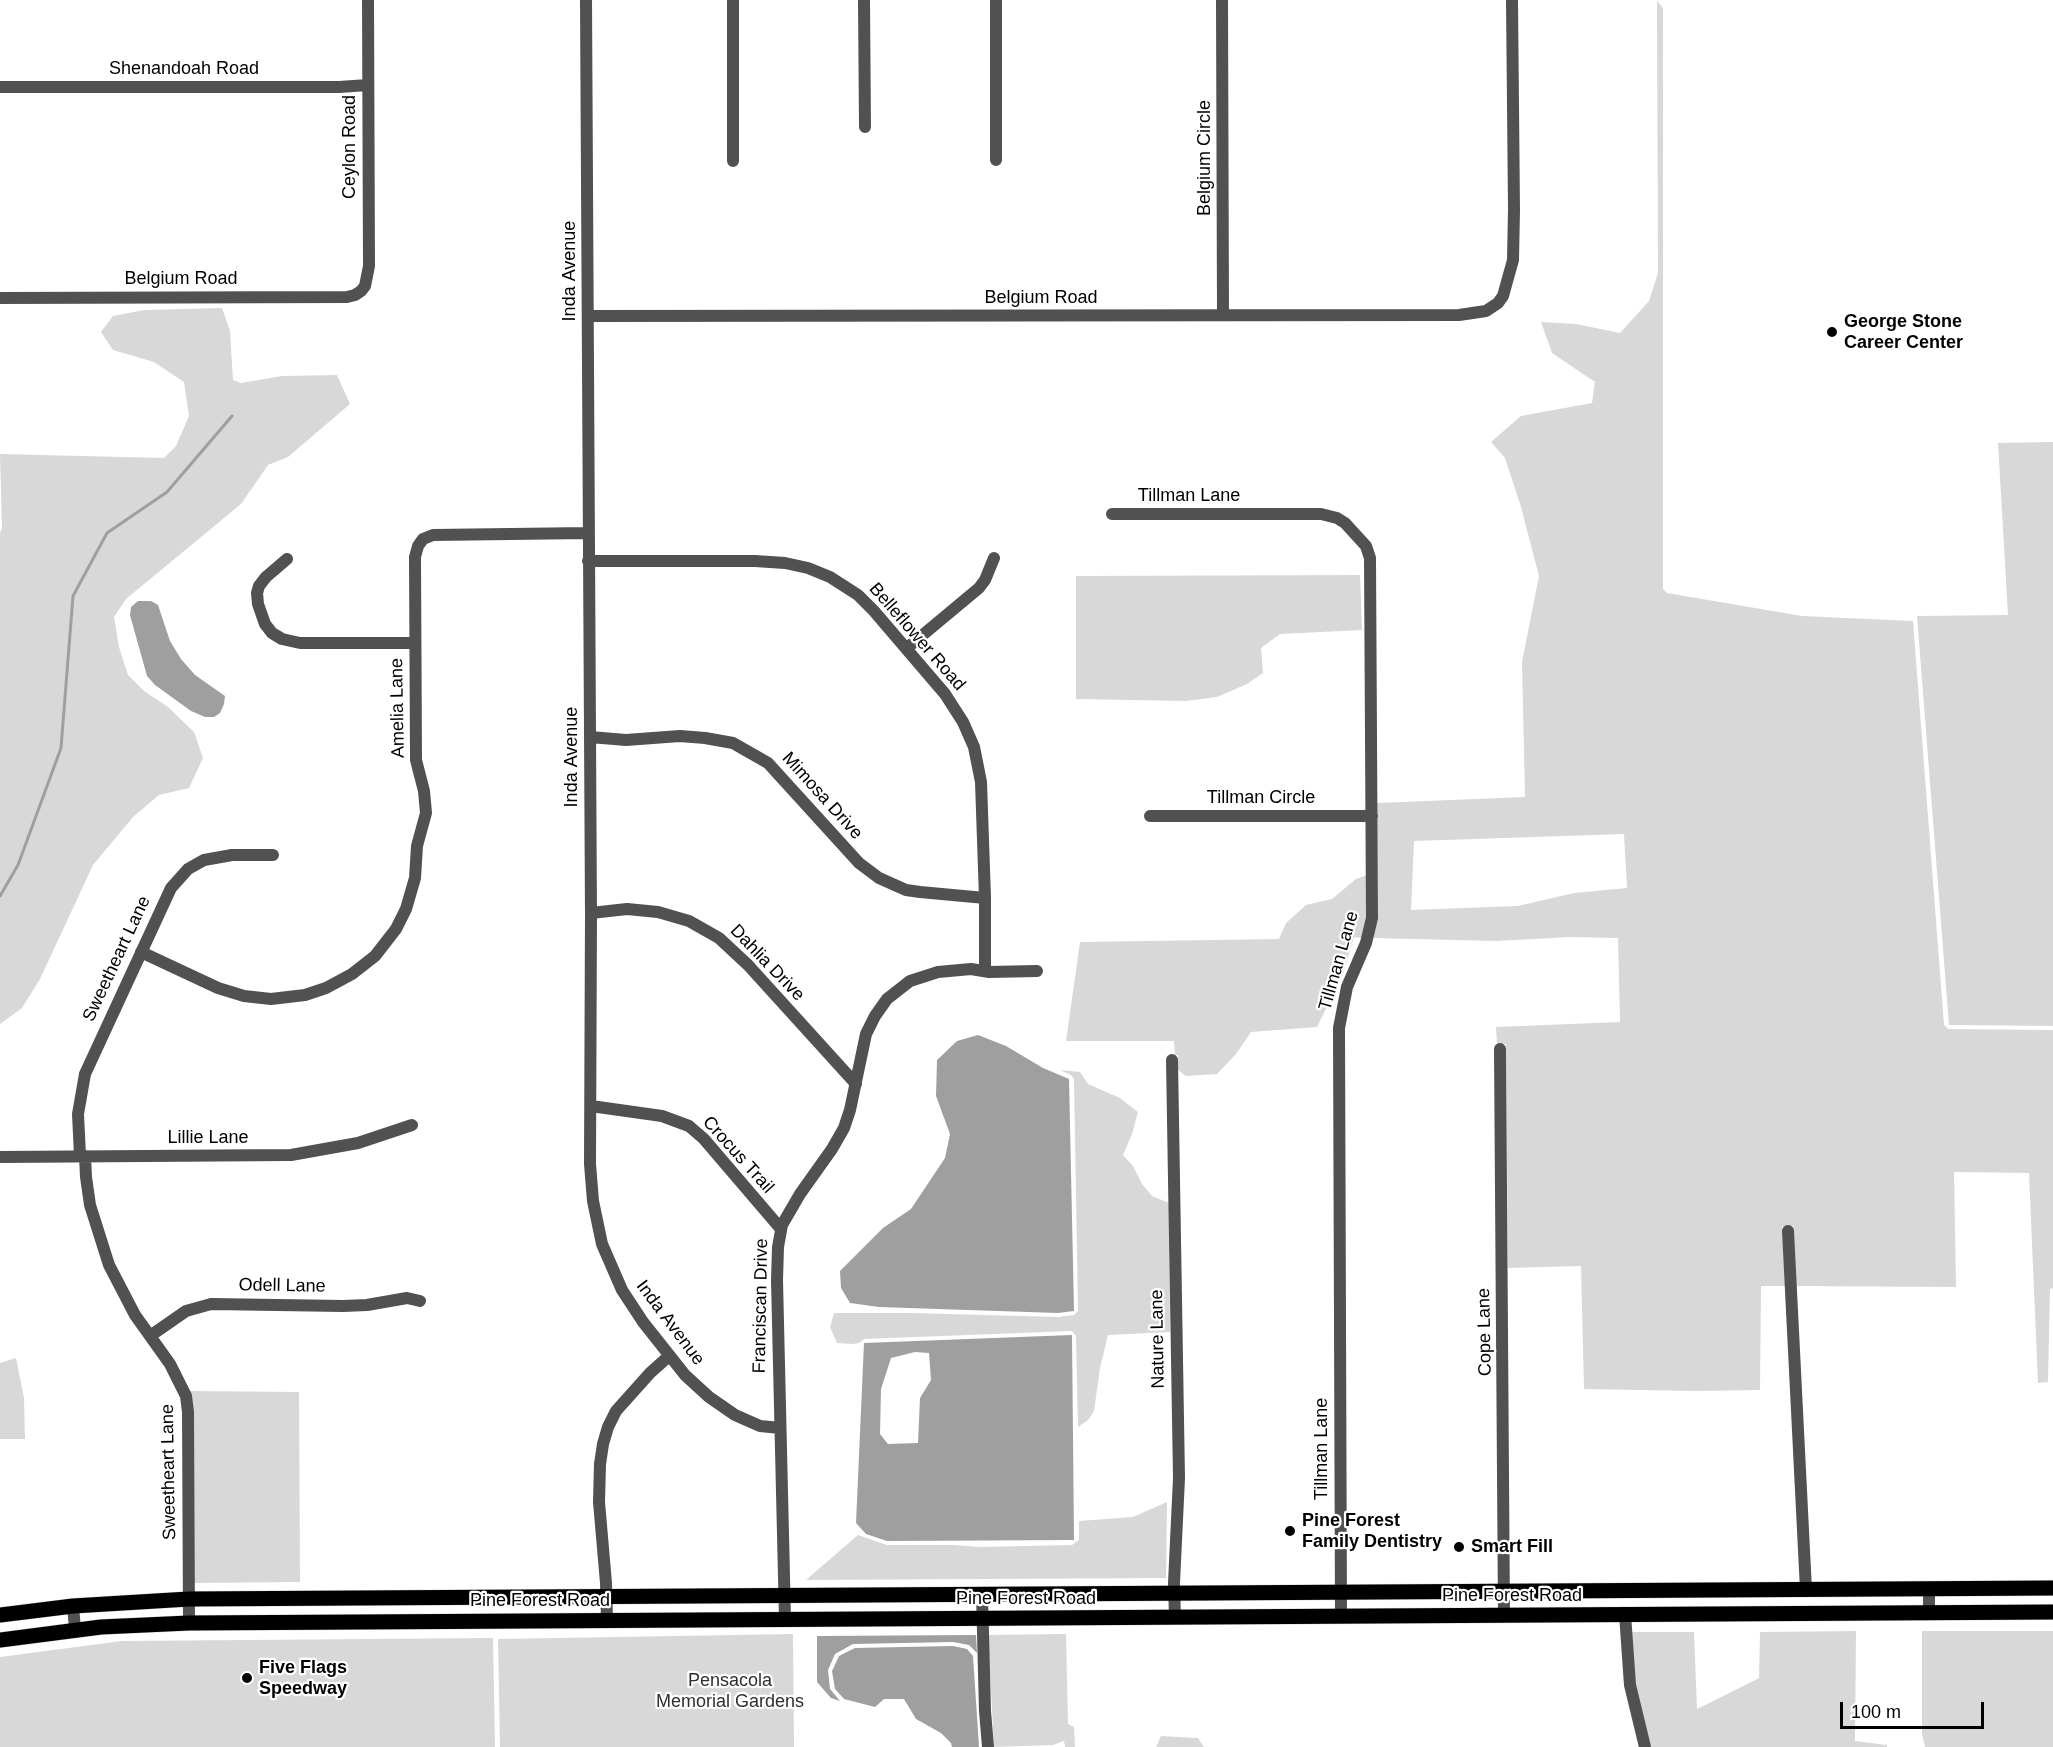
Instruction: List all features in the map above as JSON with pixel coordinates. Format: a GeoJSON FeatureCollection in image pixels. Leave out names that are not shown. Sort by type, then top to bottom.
{"type":"FeatureCollection","features":[{"type":"Feature","properties":{"kind":"main road","name":"Pine Forest Road"},"geometry":{"type":"LineString","coordinates":[[0,1615],[73,1606],[189,1599],[2053,1588]]}},
{"type":"Feature","properties":{"kind":"main road"},"geometry":{"type":"LineString","coordinates":[[551,1597],[552,1621]]}},
{"type":"Feature","properties":{"kind":"main road"},"geometry":{"type":"LineString","coordinates":[[347,1598],[347,1622]]}},
{"type":"Feature","properties":{"kind":"main road","name":"Pine Forest Road"},"geometry":{"type":"LineString","coordinates":[[0,1640],[75,1629],[189,1623],[2053,1612]]}},
{"type":"Feature","properties":{"kind":"street","name":"Ceylon Road"},"geometry":{"type":"LineString","coordinates":[[361,291],[365,286],[369,266],[368,0]]}},
{"type":"Feature","properties":{"kind":"street","name":"Inda Avenue"},"geometry":{"type":"LineString","coordinates":[[586,0],[591,1183],[596,1220],[611,1267],[632,1306],[669,1356],[696,1386],[722,1407],[760,1426],[780,1428]]}},
{"type":"Feature","properties":{"kind":"street"},"geometry":{"type":"LineString","coordinates":[[733,0],[733,161]]}},
{"type":"Feature","properties":{"kind":"street"},"geometry":{"type":"LineString","coordinates":[[864,0],[865,127]]}},
{"type":"Feature","properties":{"kind":"street"},"geometry":{"type":"LineString","coordinates":[[996,0],[996,160]]}},
{"type":"Feature","properties":{"kind":"street","name":"Belgium Circle"},"geometry":{"type":"LineString","coordinates":[[1222,0],[1223,315]]}},
{"type":"Feature","properties":{"kind":"street","name":"Belgium Road"},"geometry":{"type":"LineString","coordinates":[[588,316],[1459,315],[1473,314],[1493,308],[1503,296],[1508,283],[1513,248],[1512,0]]}},
{"type":"Feature","properties":{"kind":"street","name":"Shenandoah Road"},"geometry":{"type":"LineString","coordinates":[[0,87],[368,86]]}},
{"type":"Feature","properties":{"kind":"street","name":"Belgium Road"},"geometry":{"type":"LineString","coordinates":[[0,298],[347,297],[355,296],[361,291]]}},
{"type":"Feature","properties":{"kind":"street","name":"Tillman Lane"},"geometry":{"type":"LineString","coordinates":[[1112,514],[1321,514],[1337,518],[1351,529],[1366,546],[1370,558],[1372,918],[1366,943],[1347,987],[1339,1028],[1341,1616]]}},
{"type":"Feature","properties":{"kind":"street","name":"Amelia Lane"},"geometry":{"type":"LineString","coordinates":[[141,952],[218,988],[244,996],[271,999],[305,995],[326,988],[352,974],[382,947],[401,919],[411,893],[415,878],[417,846],[426,813],[424,791],[416,760],[415,557],[418,546],[423,539],[433,535],[588,533]]}},
{"type":"Feature","properties":{"kind":"street"},"geometry":{"type":"LineString","coordinates":[[907,648],[979,588],[994,558]]}},
{"type":"Feature","properties":{"kind":"street"},"geometry":{"type":"LineString","coordinates":[[287,559],[259,586],[258,604],[265,624],[272,633],[282,639],[300,643],[415,643]]}},
{"type":"Feature","properties":{"kind":"street","name":"Belleflower Road"},"geometry":{"type":"LineString","coordinates":[[588,561],[755,561],[797,565],[819,572],[850,589],[874,611],[945,694],[963,722],[974,747],[981,782],[985,971]]}},
{"type":"Feature","properties":{"kind":"street","name":"Mimosa Drive"},"geometry":{"type":"LineString","coordinates":[[590,737],[626,740],[680,736],[733,743],[768,763],[853,857],[879,878],[913,891],[985,898]]}},
{"type":"Feature","properties":{"kind":"street","name":"Tillman Circle"},"geometry":{"type":"LineString","coordinates":[[1150,816],[1372,816]]}},
{"type":"Feature","properties":{"kind":"street","name":"Sweetheart Lane"},"geometry":{"type":"LineString","coordinates":[[189,1623],[187,1404],[179,1379],[122,1293],[106,1258],[90,1205],[78,1114],[85,1074],[171,888],[188,869],[204,860],[223,856],[273,855]]}},
{"type":"Feature","properties":{"kind":"street","name":"Dahlia Drive"},"geometry":{"type":"LineString","coordinates":[[591,913],[627,909],[658,912],[689,921],[719,938],[748,965],[856,1084]]}},
{"type":"Feature","properties":{"kind":"street","name":"Franciscan Drive"},"geometry":{"type":"LineString","coordinates":[[785,1619],[777,1280],[778,1247],[786,1215],[839,1139],[850,1110],[866,1034],[880,1007],[897,989],[917,978],[938,972],[971,969],[1037,971]]}},
{"type":"Feature","properties":{"kind":"street","name":"Cope Lane"},"geometry":{"type":"LineString","coordinates":[[1500,1049],[1504,1615]]}},
{"type":"Feature","properties":{"kind":"street","name":"Nature Lane"},"geometry":{"type":"LineString","coordinates":[[1173,1060],[1179,1478],[1175,1617]]}},
{"type":"Feature","properties":{"kind":"street","name":"Crocus Trail"},"geometry":{"type":"LineString","coordinates":[[591,1106],[662,1116],[689,1126],[704,1139],[781,1229]]}},
{"type":"Feature","properties":{"kind":"street","name":"Lillie Lane"},"geometry":{"type":"LineString","coordinates":[[0,1157],[291,1155],[337,1148],[412,1125]]}},
{"type":"Feature","properties":{"kind":"street"},"geometry":{"type":"LineString","coordinates":[[1788,1231],[1806,1590]]}},
{"type":"Feature","properties":{"kind":"street","name":"Odell Lane"},"geometry":{"type":"LineString","coordinates":[[150,1336],[186,1311],[211,1304],[343,1306],[367,1305],[407,1298],[420,1301]]}},
{"type":"Feature","properties":{"kind":"street"},"geometry":{"type":"LineString","coordinates":[[607,1620],[599,1502],[603,1444],[616,1411],[650,1373],[669,1356]]}},
{"type":"Feature","properties":{"kind":"street"},"geometry":{"type":"LineString","coordinates":[[1929,1589],[1929,1613]]}},
{"type":"Feature","properties":{"kind":"street"},"geometry":{"type":"LineString","coordinates":[[982,1594],[988,1747]]}},
{"type":"Feature","properties":{"kind":"street"},"geometry":{"type":"LineString","coordinates":[[73,1606],[75,1629]]}},
{"type":"Feature","properties":{"kind":"street"},"geometry":{"type":"LineString","coordinates":[[1625,1614],[1630,1684],[1645,1747]]}},
{"type":"Feature","properties":{"kind":"green space"},"geometry":{"type":"Polygon","coordinates":[[[1657,1],[1663,8],[1663,589],[1667,593],[1802,616],[1913,621],[1944,1025],[1948,1029],[2053,1030],[2053,1288],[2050,1289],[2048,1382],[2038,1383],[2029,1173],[1954,1172],[1956,1287],[1796,1286],[1793,1226],[1782,1227],[1785,1286],[1761,1286],[1760,1390],[1584,1389],[1581,1266],[1508,1268],[1506,1044],[1497,1044],[1496,1027],[1620,1022],[1618,938],[1571,937],[1495,941],[1373,938],[1378,910],[1377,803],[1525,797],[1522,662],[1539,576],[1521,507],[1505,458],[1491,442],[1521,416],[1592,403],[1595,382],[1552,353],[1541,322],[1576,324],[1620,333],[1649,301],[1658,273],[1657,1]],[[1624,834],[1414,841],[1411,910],[1518,906],[1574,893],[1627,888],[1624,834]]]}},
{"type":"Feature","properties":{"kind":"green space"},"geometry":{"type":"Polygon","coordinates":[[[222,308],[230,331],[233,380],[241,383],[282,376],[337,375],[350,404],[288,457],[268,465],[241,504],[126,599],[114,617],[119,647],[128,675],[144,691],[168,707],[194,732],[203,758],[189,788],[159,795],[133,817],[93,865],[40,979],[22,1008],[0,1024],[0,533],[2,528],[0,454],[164,458],[176,446],[189,416],[184,382],[154,362],[113,350],[101,332],[113,316],[144,310],[222,308]]]}},
{"type":"Feature","properties":{"kind":"green space"},"geometry":{"type":"Polygon","coordinates":[[[2053,442],[2053,1026],[1949,1025],[1917,616],[2008,615],[1998,443],[2053,442]]]}},
{"type":"Feature","properties":{"kind":"green space"},"geometry":{"type":"Polygon","coordinates":[[[1360,575],[1362,630],[1280,634],[1261,648],[1263,673],[1247,684],[1217,697],[1186,701],[1076,699],[1076,576],[1360,575]]]}},
{"type":"Feature","properties":{"kind":"green space"},"geometry":{"type":"Polygon","coordinates":[[[1367,875],[1366,918],[1362,938],[1354,937],[1343,974],[1317,1027],[1251,1032],[1236,1054],[1217,1074],[1186,1076],[1178,1070],[1178,1055],[1175,1055],[1174,1041],[1066,1041],[1080,942],[1279,939],[1286,923],[1306,905],[1332,899],[1356,879],[1367,875]]]}},
{"type":"Feature","properties":{"kind":"green space"},"geometry":{"type":"Polygon","coordinates":[[[1060,1070],[1080,1072],[1088,1084],[1120,1098],[1138,1112],[1123,1155],[1133,1166],[1142,1184],[1152,1196],[1169,1203],[1170,1332],[1108,1335],[1100,1368],[1094,1411],[1088,1420],[1078,1427],[1076,1336],[1072,1331],[864,1339],[853,1344],[837,1343],[830,1327],[834,1313],[1058,1317],[1074,1315],[1078,1311],[1074,1079],[1060,1070]]]}},
{"type":"Feature","properties":{"kind":"green space"},"geometry":{"type":"Polygon","coordinates":[[[16,1358],[24,1398],[25,1439],[0,1439],[0,1363],[16,1358]]]}},
{"type":"Feature","properties":{"kind":"green space"},"geometry":{"type":"Polygon","coordinates":[[[190,1391],[299,1392],[300,1582],[194,1583],[190,1391]]]}},
{"type":"Feature","properties":{"kind":"green space"},"geometry":{"type":"Polygon","coordinates":[[[1167,1502],[1166,1578],[806,1580],[858,1535],[887,1545],[981,1547],[1072,1545],[1079,1540],[1079,1521],[1133,1517],[1167,1502]]]}},
{"type":"Feature","properties":{"kind":"green space"},"geometry":{"type":"Polygon","coordinates":[[[1856,1631],[1855,1741],[1887,1745],[1887,1747],[1651,1747],[1635,1684],[1632,1632],[1694,1632],[1697,1709],[1759,1678],[1760,1632],[1856,1631]]]}},
{"type":"Feature","properties":{"kind":"green space"},"geometry":{"type":"Polygon","coordinates":[[[1922,1631],[2053,1631],[2053,1747],[1925,1747],[1922,1734],[1922,1631]]]}},
{"type":"Feature","properties":{"kind":"green space","name":"Pensacola Memorial Gardens"},"geometry":{"type":"Polygon","coordinates":[[[793,1634],[794,1747],[500,1747],[498,1639],[793,1634]]]}},
{"type":"Feature","properties":{"kind":"green space"},"geometry":{"type":"Polygon","coordinates":[[[1066,1634],[1068,1724],[1074,1727],[1075,1747],[1065,1747],[1064,1741],[1053,1745],[994,1747],[988,1635],[1066,1634]]]}},
{"type":"Feature","properties":{"kind":"green space","name":"Five Flags Speedway"},"geometry":{"type":"Polygon","coordinates":[[[493,1638],[495,1747],[0,1747],[0,1657],[122,1641],[493,1638]]]}},
{"type":"Feature","properties":{"kind":"green space"},"geometry":{"type":"Polygon","coordinates":[[[1161,1736],[1198,1738],[1204,1747],[1156,1747],[1161,1736]]]}},
{"type":"Feature","properties":{"kind":"shaded area"},"geometry":{"type":"Polygon","coordinates":[[[138,601],[151,601],[158,605],[170,641],[181,659],[195,675],[225,696],[220,713],[214,717],[205,717],[191,711],[155,685],[147,676],[130,615],[131,607],[138,601]]]}},
{"type":"Feature","properties":{"kind":"shaded area"},"geometry":{"type":"Polygon","coordinates":[[[978,1035],[1006,1046],[1043,1068],[1069,1079],[1074,1311],[1058,1313],[879,1307],[850,1303],[841,1288],[840,1271],[883,1228],[911,1209],[945,1158],[950,1134],[936,1096],[937,1060],[957,1041],[978,1035]]]}},
{"type":"Feature","properties":{"kind":"shaded area"},"geometry":{"type":"Polygon","coordinates":[[[1072,1335],[1074,1540],[887,1541],[866,1534],[856,1523],[864,1343],[1072,1335]],[[915,1352],[891,1358],[881,1389],[880,1434],[888,1444],[918,1443],[920,1398],[931,1380],[929,1353],[915,1352]]]}},
{"type":"Feature","properties":{"kind":"shaded area"},"geometry":{"type":"Polygon","coordinates":[[[976,1635],[977,1653],[969,1645],[953,1642],[853,1644],[835,1654],[828,1670],[830,1689],[840,1701],[831,1698],[817,1682],[817,1636],[976,1635]]]}},
{"type":"Feature","properties":{"kind":"shaded area"},"geometry":{"type":"Polygon","coordinates":[[[953,1646],[967,1649],[973,1656],[979,1747],[952,1747],[941,1733],[916,1719],[904,1699],[884,1699],[875,1707],[844,1699],[835,1689],[832,1671],[839,1656],[855,1648],[953,1646]]]}},
{"type":"Feature","properties":{"kind":"waterway"},"geometry":{"type":"LineString","coordinates":[[0,896],[18,865],[61,748],[73,596],[107,533],[167,492],[232,416]]}},
{"type":"Feature","properties":{"kind":"place","name":"George Stone Career Center"},"geometry":{"type":"Point","coordinates":[1832,332]}},
{"type":"Feature","properties":{"kind":"place","name":"Pine Forest Family Dentistry"},"geometry":{"type":"Point","coordinates":[1290,1531]}},
{"type":"Feature","properties":{"kind":"place","name":"Smart Fill"},"geometry":{"type":"Point","coordinates":[1459,1547]}},
{"type":"Feature","properties":{"kind":"place","name":"Five Flags Speedway"},"geometry":{"type":"Point","coordinates":[247,1678]}}]}
